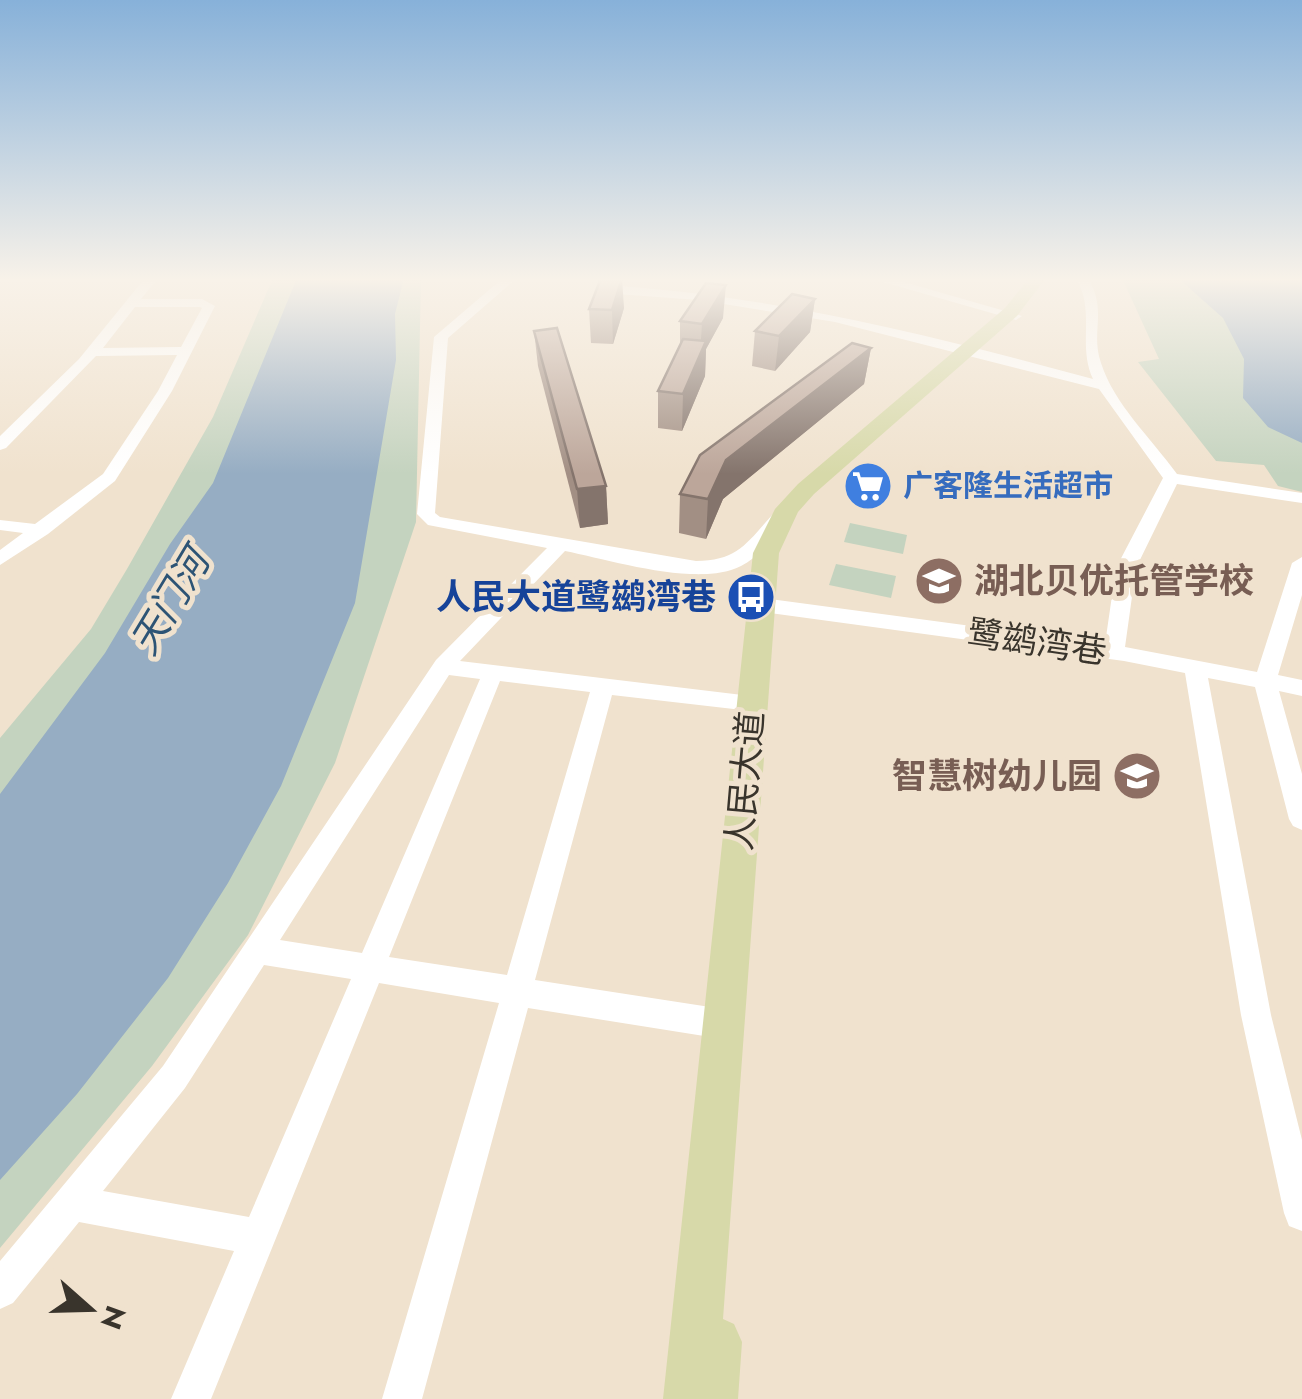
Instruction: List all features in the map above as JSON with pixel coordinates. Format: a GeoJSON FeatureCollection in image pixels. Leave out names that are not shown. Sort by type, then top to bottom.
{"type":"FeatureCollection","features":[{"type":"Feature","properties":{"kind":"main road","name":"人民大道"},"geometry":{"type":"LineString","coordinates":[[712,1399],[766,552],[787,509],[979,343]]}},
{"type":"Feature","properties":{"kind":"main road","name":"人民大道"},"geometry":{"type":"LineString","coordinates":[[690,1399],[751,703],[776,554],[796,512],[970,351]]}},
{"type":"Feature","properties":{"kind":"street"},"geometry":{"type":"LineString","coordinates":[[0,445],[99,343]]}},
{"type":"Feature","properties":{"kind":"street"},"geometry":{"type":"LineString","coordinates":[[0,559],[108,476],[140,432],[190,343]]}},
{"type":"Feature","properties":{"kind":"street"},"geometry":{"type":"LineString","coordinates":[[440,343],[426,514],[434,521],[705,568],[744,579],[765,605]]}},
{"type":"Feature","properties":{"kind":"street"},"geometry":{"type":"LineString","coordinates":[[941,343],[1106,387]]}},
{"type":"Feature","properties":{"kind":"street"},"geometry":{"type":"LineString","coordinates":[[1089,343],[1095,368],[1106,387],[1172,478],[1302,498]]}},
{"type":"Feature","properties":{"kind":"street"},"geometry":{"type":"LineString","coordinates":[[92,352],[186,351]]}},
{"type":"Feature","properties":{"kind":"street"},"geometry":{"type":"LineString","coordinates":[[0,426],[21,426]]}},
{"type":"Feature","properties":{"kind":"street"},"geometry":{"type":"LineString","coordinates":[[1114,652],[1126,568],[1172,478]]}},
{"type":"Feature","properties":{"kind":"street"},"geometry":{"type":"LineString","coordinates":[[705,568],[739,559],[787,509]]}},
{"type":"Feature","properties":{"kind":"street"},"geometry":{"type":"LineString","coordinates":[[0,524],[42,530]]}},
{"type":"Feature","properties":{"kind":"street"},"geometry":{"type":"LineString","coordinates":[[0,1290],[174,1077],[443,667],[561,545]]}},
{"type":"Feature","properties":{"kind":"street"},"geometry":{"type":"LineString","coordinates":[[1302,563],[1266,682],[1302,819]]}},
{"type":"Feature","properties":{"kind":"street","name":"鹭鹚湾巷"},"geometry":{"type":"LineString","coordinates":[[765,605],[1114,652],[1302,688]]}},
{"type":"Feature","properties":{"kind":"street"},"geometry":{"type":"LineString","coordinates":[[443,667],[751,703]]}},
{"type":"Feature","properties":{"kind":"street"},"geometry":{"type":"LineString","coordinates":[[1195,668],[1256,1015],[1302,1213]]}},
{"type":"Feature","properties":{"kind":"street"},"geometry":{"type":"LineString","coordinates":[[192,1399],[492,673]]}},
{"type":"Feature","properties":{"kind":"street"},"geometry":{"type":"LineString","coordinates":[[402,1399],[604,686]]}},
{"type":"Feature","properties":{"kind":"street"},"geometry":{"type":"LineString","coordinates":[[258,950],[723,1024]]}},
{"type":"Feature","properties":{"kind":"street"},"geometry":{"type":"LineString","coordinates":[[74,1203],[259,1236]]}},
{"type":"Feature","properties":{"kind":"green space"},"geometry":{"type":"Polygon","coordinates":[[[245,343],[420,343],[416,522],[335,763],[248,935],[152,1066],[0,1248],[0,738],[91,629],[213,417],[245,343]]]}},
{"type":"Feature","properties":{"kind":"green space"},"geometry":{"type":"Polygon","coordinates":[[[1152,343],[1302,343],[1302,492],[1278,486],[1264,465],[1216,461],[1138,362],[1159,359],[1152,343]]]}},
{"type":"Feature","properties":{"kind":"green space"},"geometry":{"type":"Polygon","coordinates":[[[850,523],[907,535],[903,554],[844,542],[850,523]]]}},
{"type":"Feature","properties":{"kind":"green space"},"geometry":{"type":"Polygon","coordinates":[[[836,564],[896,576],[891,598],[829,585],[836,564]]]}},
{"type":"Feature","properties":{"kind":"water","name":"天门河"},"geometry":{"type":"Polygon","coordinates":[[[270,343],[396,343],[355,603],[281,786],[228,883],[168,978],[77,1094],[0,1180],[0,794],[105,653],[170,544],[213,483],[270,343]]]}},
{"type":"Feature","properties":{"kind":"water"},"geometry":{"type":"Polygon","coordinates":[[[1236,343],[1302,343],[1302,443],[1268,427],[1243,398],[1244,359],[1236,343]]]}},
{"type":"Feature","properties":{"kind":"building"},"geometry":{"type":"Polygon","coordinates":[[[537,343],[562,343],[606,486],[577,489],[537,343]]]}},
{"type":"Feature","properties":{"kind":"building"},"geometry":{"type":"Polygon","coordinates":[[[681,343],[705,343],[683,394],[658,391],[681,343]]]}},
{"type":"Feature","properties":{"kind":"building"},"geometry":{"type":"Polygon","coordinates":[[[852,343],[871,348],[726,460],[708,499],[680,494],[700,455],[852,343]]]}},
{"type":"Feature","properties":{"kind":"place","name":"广客隆生活超市"},"geometry":{"type":"Point","coordinates":[868,486]}},
{"type":"Feature","properties":{"kind":"place","name":"湖北贝优托管学校"},"geometry":{"type":"Point","coordinates":[939,581]}},
{"type":"Feature","properties":{"kind":"place","name":"人民大道鹭鹚湾巷"},"geometry":{"type":"Point","coordinates":[751,597]}},
{"type":"Feature","properties":{"kind":"place","name":"智慧树幼儿园"},"geometry":{"type":"Point","coordinates":[1137,776]}}]}
